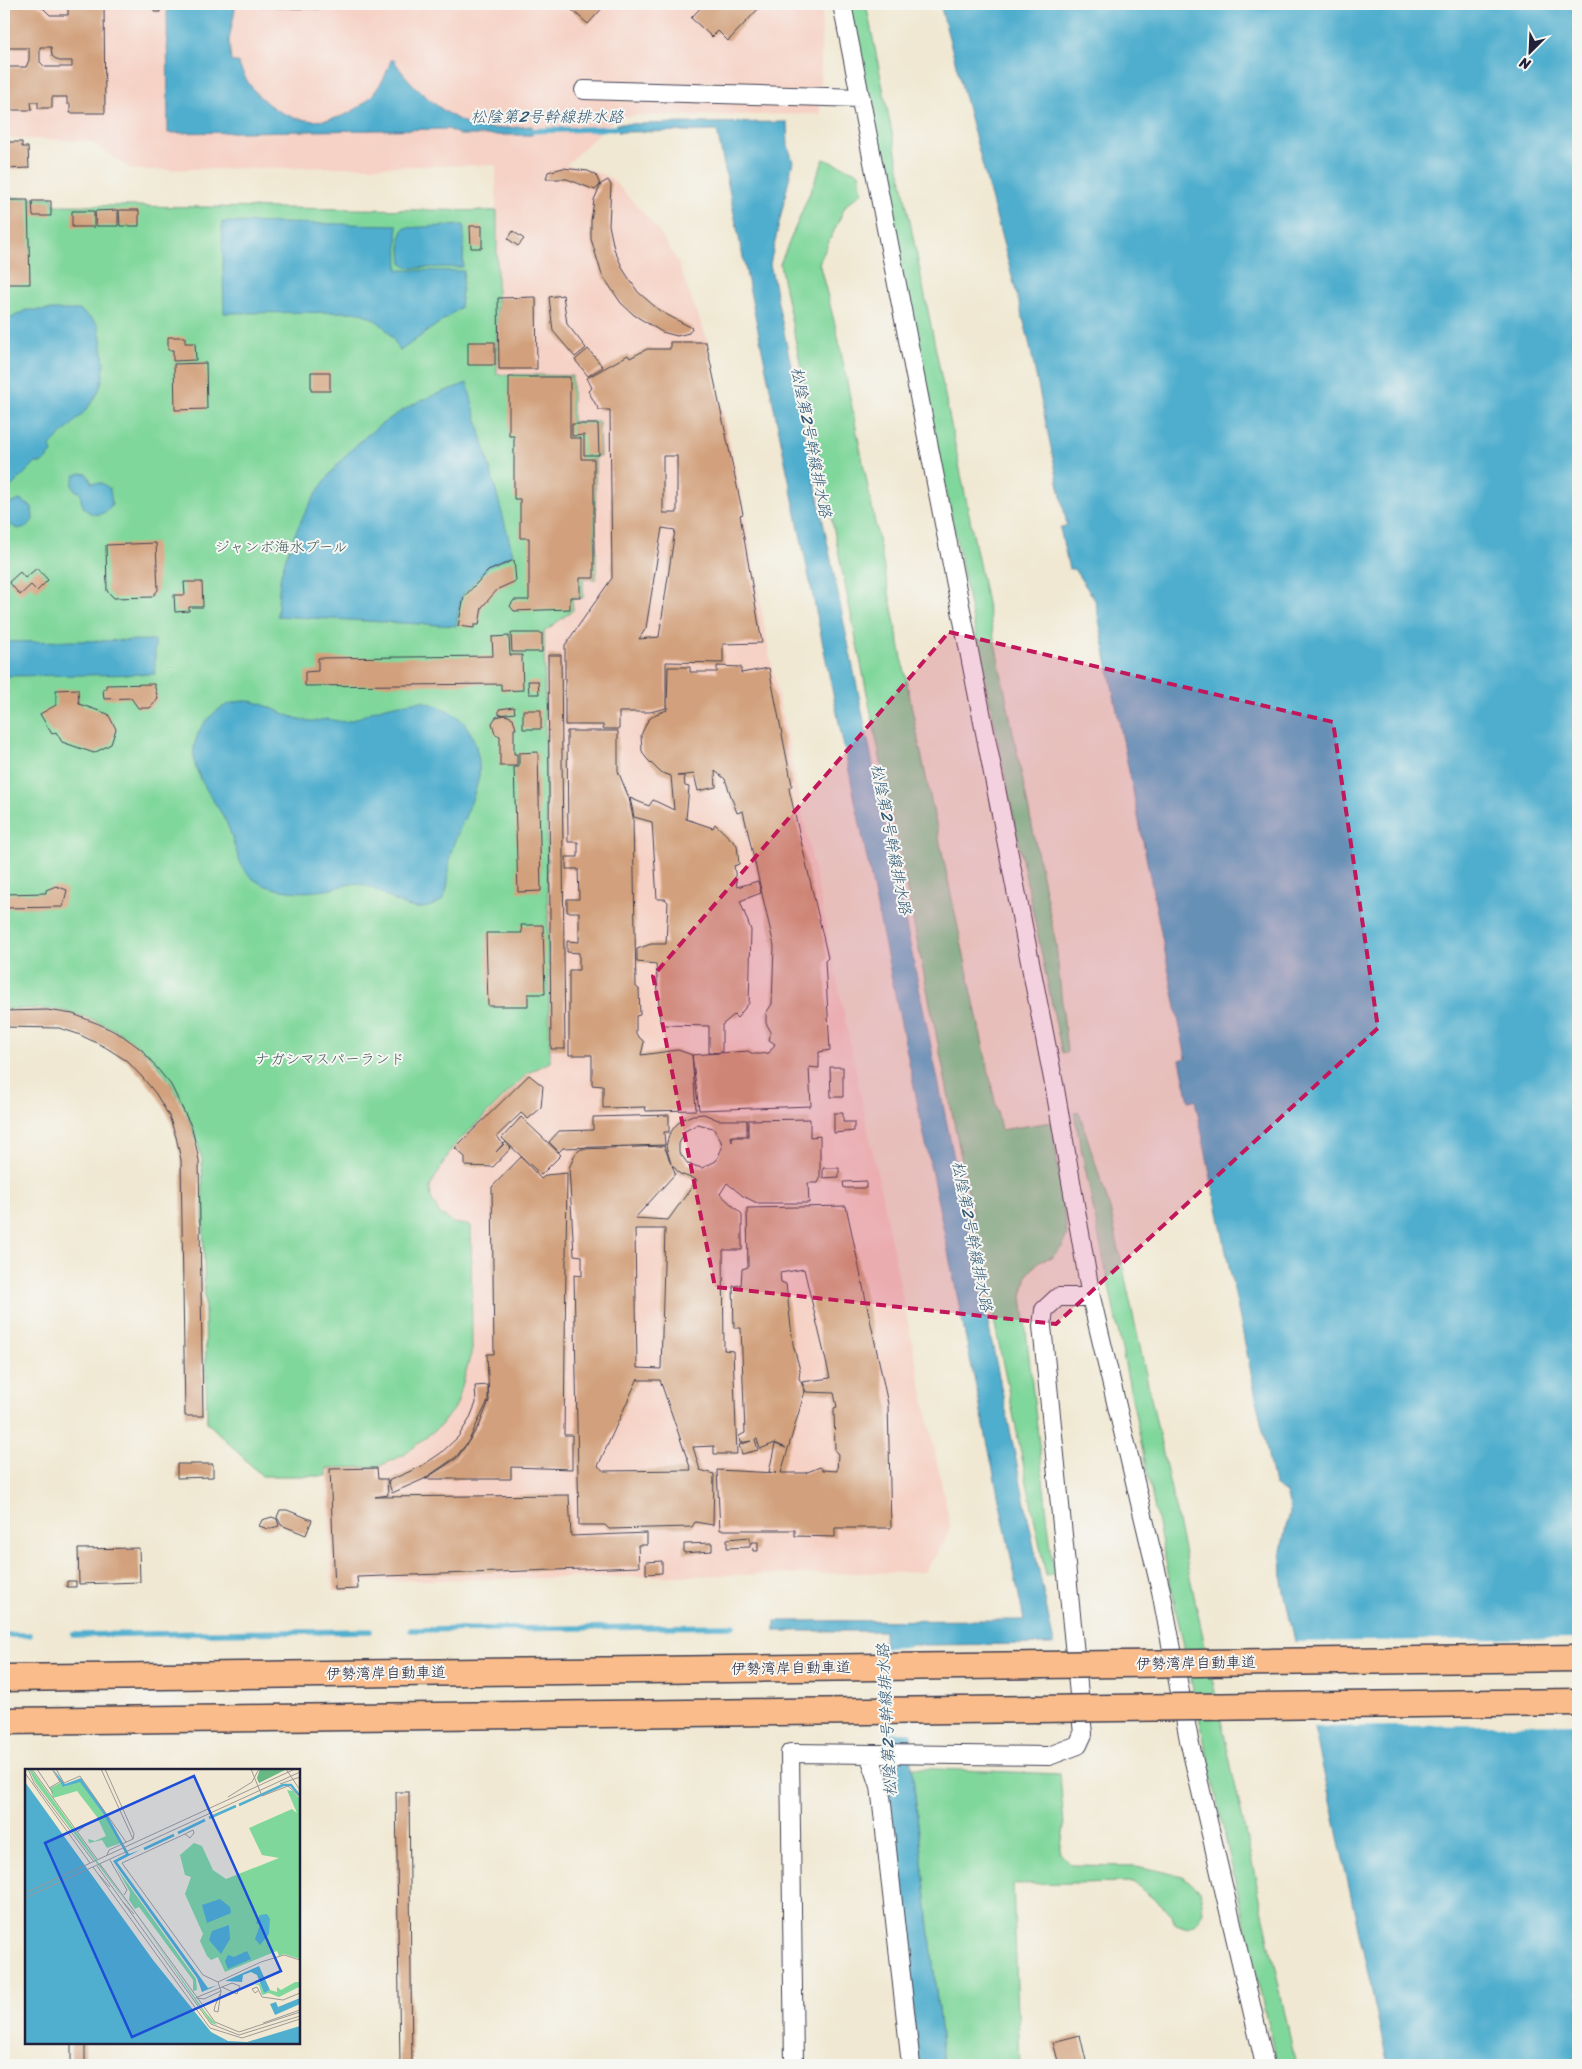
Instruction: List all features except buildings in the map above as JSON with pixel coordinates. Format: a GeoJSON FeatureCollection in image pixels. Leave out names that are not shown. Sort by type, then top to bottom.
{"type":"FeatureCollection","features":[{"type":"Feature","properties":{"kind":"highway","name":"伊勢湾岸自動車道"},"geometry":{"type":"LineString","coordinates":[[4,1678],[1578,1658]]}},
{"type":"Feature","properties":{"kind":"highway"},"geometry":{"type":"LineString","coordinates":[[4,1721],[1578,1702]]}},
{"type":"Feature","properties":{"kind":"highway"},"geometry":{"type":"LineString","coordinates":[[4,1733],[211,1718]]}},
{"type":"Feature","properties":{"kind":"street"},"geometry":{"type":"LineString","coordinates":[[842,4],[1055,1089],[1091,1296],[1161,1591],[1189,1740],[1265,2065]]}},
{"type":"Feature","properties":{"kind":"street"},"geometry":{"type":"LineString","coordinates":[[584,90],[812,95],[861,98]]}},
{"type":"Feature","properties":{"kind":"street"},"geometry":{"type":"LineString","coordinates":[[794,2065],[790,1753],[1049,1756],[1078,1745],[1083,1734],[1042,1326],[1044,1310],[1058,1297],[1091,1296]]}},
{"type":"Feature","properties":{"kind":"street"},"geometry":{"type":"LineString","coordinates":[[875,1754],[911,2065]]}},
{"type":"Feature","properties":{"kind":"highlighted area"},"geometry":{"type":"Polygon","coordinates":[[[949,632],[1333,722],[1378,1028],[1056,1324],[715,1287],[653,976],[949,632]]]}},
{"type":"Feature","properties":{"kind":"shaded area"},"geometry":{"type":"Polygon","coordinates":[[[4,4],[822,4],[820,114],[617,116],[566,165],[588,169],[611,178],[657,228],[677,261],[707,339],[745,512],[768,647],[950,1525],[946,1540],[924,1572],[362,1581],[362,1590],[332,1591],[327,1468],[377,1466],[457,1404],[461,1387],[453,1223],[439,1213],[431,1198],[430,1186],[452,1148],[528,1073],[550,1062],[544,632],[573,610],[572,598],[583,579],[596,579],[595,456],[600,456],[599,422],[572,422],[572,376],[497,374],[496,165],[132,170],[90,141],[4,138],[4,4]]]}},
{"type":"Feature","properties":{"kind":"green space"},"geometry":{"type":"Polygon","coordinates":[[[846,4],[866,4],[1056,945],[1067,1052],[1062,1053],[846,4]]]}},
{"type":"Feature","properties":{"kind":"green space"},"geometry":{"type":"Polygon","coordinates":[[[824,159],[859,173],[862,192],[846,205],[819,263],[837,332],[919,744],[1001,1130],[1052,1122],[1067,1234],[1062,1247],[1052,1257],[1039,1261],[1027,1275],[1022,1296],[1054,1575],[1046,1576],[780,264],[824,159]]]}},
{"type":"Feature","properties":{"kind":"green space","name":"ジャンボ海水プール"},"geometry":{"type":"Polygon","coordinates":[[[53,197],[54,205],[497,211],[497,374],[572,376],[572,422],[599,422],[600,456],[595,456],[596,579],[583,579],[583,598],[572,598],[573,610],[544,632],[550,1062],[528,1073],[452,1148],[430,1187],[431,1198],[439,1213],[453,1223],[471,1226],[472,1350],[457,1404],[441,1425],[404,1455],[377,1467],[327,1468],[327,1476],[262,1476],[207,1422],[202,1160],[185,1109],[159,1067],[142,1049],[122,1034],[99,1022],[64,1011],[4,1009],[4,198],[53,197]]]}},
{"type":"Feature","properties":{"kind":"green space"},"geometry":{"type":"Polygon","coordinates":[[[1079,1112],[1110,1209],[1296,2065],[1277,2065],[1197,1709],[1122,1351],[1074,1113],[1079,1112]]]}},
{"type":"Feature","properties":{"kind":"green space"},"geometry":{"type":"Polygon","coordinates":[[[912,1768],[1060,1774],[1064,1827],[1060,1853],[1071,1865],[1136,1866],[1183,1876],[1200,1891],[1203,1911],[1196,1924],[1188,1929],[1175,1925],[1172,1914],[1133,1882],[1013,1884],[1020,2065],[944,2065],[912,1768]]]}},
{"type":"Feature","properties":{"kind":"water"},"geometry":{"type":"Polygon","coordinates":[[[167,4],[236,4],[229,40],[231,62],[238,62],[252,88],[271,106],[293,117],[316,121],[340,117],[361,105],[379,87],[391,60],[394,60],[400,70],[419,90],[455,118],[467,124],[485,128],[532,126],[532,135],[460,135],[448,129],[168,133],[167,4]]]}},
{"type":"Feature","properties":{"kind":"water"},"geometry":{"type":"Polygon","coordinates":[[[940,4],[1578,4],[1578,2065],[1388,2065],[1282,1582],[1281,1551],[1290,1507],[1286,1493],[1274,1485],[1195,1100],[1189,1101],[1180,1060],[1186,1058],[1095,600],[1074,569],[1069,569],[1060,528],[1067,525],[1028,337],[940,4]]]}},
{"type":"Feature","properties":{"kind":"water"},"geometry":{"type":"Polygon","coordinates":[[[787,122],[788,146],[793,161],[770,264],[1054,1644],[909,1645],[912,1768],[944,2065],[919,2065],[888,1790],[884,1631],[775,1631],[775,1621],[1024,1620],[717,131],[618,132],[617,124],[787,122]]]}},
{"type":"Feature","properties":{"kind":"water"},"geometry":{"type":"Polygon","coordinates":[[[222,222],[397,225],[398,270],[464,271],[460,308],[400,351],[384,327],[358,312],[224,313],[222,222]]]}},
{"type":"Feature","properties":{"kind":"water"},"geometry":{"type":"Polygon","coordinates":[[[464,225],[463,267],[411,268],[402,264],[400,238],[404,228],[464,225]]]}},
{"type":"Feature","properties":{"kind":"water"},"geometry":{"type":"Polygon","coordinates":[[[26,310],[80,310],[98,324],[104,366],[102,381],[97,394],[90,405],[50,446],[52,453],[42,463],[35,463],[4,494],[4,322],[26,310]]]}},
{"type":"Feature","properties":{"kind":"water"},"geometry":{"type":"Polygon","coordinates":[[[467,383],[513,554],[487,568],[461,597],[456,626],[277,616],[281,573],[292,542],[302,519],[329,475],[364,438],[385,422],[421,401],[467,383]]]}},
{"type":"Feature","properties":{"kind":"water"},"geometry":{"type":"Polygon","coordinates":[[[87,474],[92,483],[102,483],[110,489],[112,504],[108,510],[103,513],[92,514],[83,506],[81,493],[75,490],[72,485],[75,475],[87,474]]]}},
{"type":"Feature","properties":{"kind":"water"},"geometry":{"type":"Polygon","coordinates":[[[20,500],[32,507],[33,520],[27,527],[17,529],[9,524],[5,517],[4,531],[4,506],[20,500]]]}},
{"type":"Feature","properties":{"kind":"water"},"geometry":{"type":"Polygon","coordinates":[[[155,640],[155,674],[4,676],[4,642],[155,640]]]}},
{"type":"Feature","properties":{"kind":"water"},"geometry":{"type":"Polygon","coordinates":[[[242,701],[255,702],[304,720],[328,719],[344,722],[387,707],[422,701],[450,712],[464,723],[474,740],[479,764],[479,776],[474,795],[451,852],[447,887],[442,899],[438,903],[427,907],[417,908],[407,906],[370,887],[360,884],[349,884],[319,891],[300,892],[281,890],[254,879],[240,862],[223,816],[196,768],[195,742],[200,730],[208,719],[218,710],[229,704],[242,701]]]}},
{"type":"Feature","properties":{"kind":"pier"},"geometry":{"type":"Polygon","coordinates":[[[1578,1638],[1578,1724],[1311,1727],[1292,1642],[1578,1638]]]}},
{"type":"Feature","properties":{"kind":"pier"},"geometry":{"type":"Polygon","coordinates":[[[911,1647],[914,1732],[884,1732],[882,1648],[911,1647]]]}},
{"type":"Feature","properties":{"kind":"waterway","name":"松陰第2号幹線排水路"},"geometry":{"type":"LineString","coordinates":[[525,131],[623,128]]}},
{"type":"Feature","properties":{"kind":"waterway"},"geometry":{"type":"LineString","coordinates":[[411,1630],[733,1626]]}},
{"type":"Feature","properties":{"kind":"waterway"},"geometry":{"type":"LineString","coordinates":[[73,1635],[370,1631]]}},
{"type":"Feature","properties":{"kind":"waterway"},"geometry":{"type":"LineString","coordinates":[[4,1635],[30,1635]]}},
{"type":"Feature","properties":{"kind":"park label","name":"ナガシマスパーランド"},"geometry":{"type":"Point","coordinates":[330,1059]}}]}
